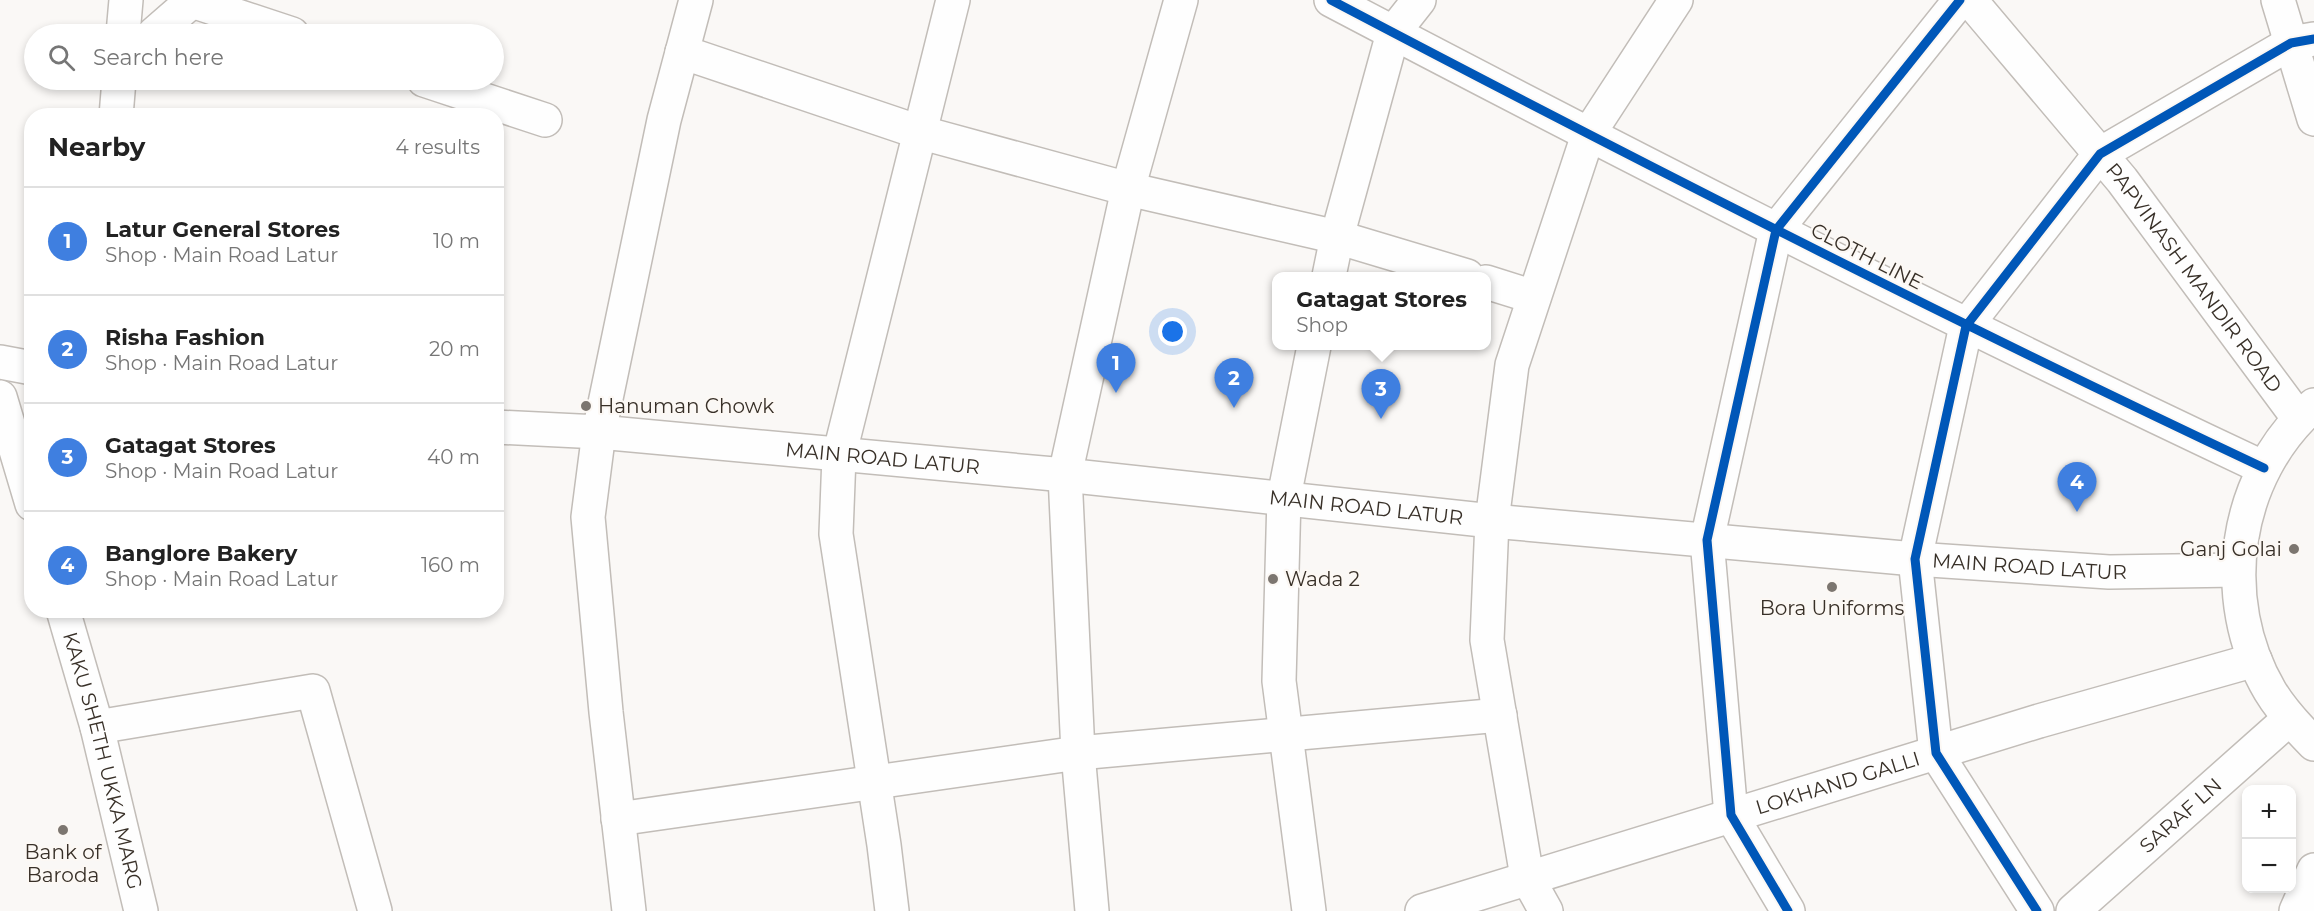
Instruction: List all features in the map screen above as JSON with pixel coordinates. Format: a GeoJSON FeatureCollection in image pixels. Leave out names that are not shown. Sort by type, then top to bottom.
{"type":"FeatureCollection","features":[{"type":"Feature","properties":{"kind":"street"},"geometry":{"type":"LineString","coordinates":[[124,24],[126,0]]}},
{"type":"Feature","properties":{"kind":"street"},"geometry":{"type":"LineString","coordinates":[[165,24],[193,0],[263,24]]}},
{"type":"Feature","properties":{"kind":"street"},"geometry":{"type":"LineString","coordinates":[[629,911],[588,517],[599,432],[664,120],[696,0]]}},
{"type":"Feature","properties":{"kind":"street"},"geometry":{"type":"LineString","coordinates":[[892,911],[875,784],[836,534],[839,456],[952,0]]}},
{"type":"Feature","properties":{"kind":"street"},"geometry":{"type":"LineString","coordinates":[[1092,911],[1078,753],[1065,475],[1128,189],[1181,0]]}},
{"type":"Feature","properties":{"kind":"street","name":"CLOTH LINE"},"geometry":{"type":"LineString","coordinates":[[1331,0],[1588,135],[1966,326],[2264,468]]}},
{"type":"Feature","properties":{"kind":"street"},"geometry":{"type":"LineString","coordinates":[[1330,272],[1336,237],[1393,33],[1419,0]]}},
{"type":"Feature","properties":{"kind":"street"},"geometry":{"type":"LineString","coordinates":[[1546,911],[1527,877],[1487,640],[1492,521],[1512,365],[1588,135],[1676,0]]}},
{"type":"Feature","properties":{"kind":"street"},"geometry":{"type":"LineString","coordinates":[[1788,911],[1731,815],[1707,540],[1776,230],[1960,0]]}},
{"type":"Feature","properties":{"kind":"street","name":"PAPVINASH MANDIR ROAD"},"geometry":{"type":"LineString","coordinates":[[1970,0],[2100,154],[2306,412]]}},
{"type":"Feature","properties":{"kind":"street"},"geometry":{"type":"LineString","coordinates":[[2278,0],[2303,41],[2314,119]]}},
{"type":"Feature","properties":{"kind":"street"},"geometry":{"type":"LineString","coordinates":[[2037,911],[1936,753],[1915,559],[1966,326],[2100,154],[2303,41]]}},
{"type":"Feature","properties":{"kind":"street"},"geometry":{"type":"LineString","coordinates":[[682,52],[919,132],[1128,189],[1336,237],[1454,272]]}},
{"type":"Feature","properties":{"kind":"street"},"geometry":{"type":"LineString","coordinates":[[117,108],[118,90]]}},
{"type":"Feature","properties":{"kind":"street"},"geometry":{"type":"LineString","coordinates":[[454,90],[545,120]]}},
{"type":"Feature","properties":{"kind":"street"},"geometry":{"type":"LineString","coordinates":[[1491,284],[1534,297]]}},
{"type":"Feature","properties":{"kind":"street"},"geometry":{"type":"LineString","coordinates":[[1310,911],[1279,681],[1284,496],[1313,350]]}},
{"type":"Feature","properties":{"kind":"street"},"geometry":{"type":"LineString","coordinates":[[0,362],[24,366]]}},
{"type":"Feature","properties":{"kind":"street"},"geometry":{"type":"LineString","coordinates":[[0,397],[24,477]]}},
{"type":"Feature","properties":{"kind":"street"},"geometry":{"type":"LineString","coordinates":[[2306,412],[2264,468],[2250,500],[2244,524],[2238,570],[2242,616],[2255,660],[2270,691],[2289,719],[2314,744]]}},
{"type":"Feature","properties":{"kind":"street","name":"MAIN ROAD LATUR"},"geometry":{"type":"LineString","coordinates":[[504,427],[599,432],[839,456],[1065,475],[1284,496],[1492,521],[1915,559],[2109,572],[2238,570]]}},
{"type":"Feature","properties":{"kind":"street","name":"KAKU SHETH UKKA MARG"},"geometry":{"type":"LineString","coordinates":[[65,618],[97,727],[141,911]]}},
{"type":"Feature","properties":{"kind":"street","name":"LOKHAND GALLI"},"geometry":{"type":"LineString","coordinates":[[1422,911],[2039,721],[2255,660]]}},
{"type":"Feature","properties":{"kind":"street"},"geometry":{"type":"LineString","coordinates":[[97,727],[313,691],[375,911]]}},
{"type":"Feature","properties":{"kind":"street"},"geometry":{"type":"LineString","coordinates":[[618,819],[875,784],[1078,753],[1286,732],[1500,715]]}},
{"type":"Feature","properties":{"kind":"street","name":"SARAF LN"},"geometry":{"type":"LineString","coordinates":[[2073,911],[2289,719]]}},
{"type":"Feature","properties":{"kind":"street"},"geometry":{"type":"LineString","coordinates":[[2296,911],[2314,870]]}},
{"type":"Feature","properties":{"kind":"cycle path"},"geometry":{"type":"LineString","coordinates":[[1331,0],[1795,239],[2264,468]]}},
{"type":"Feature","properties":{"kind":"cycle path"},"geometry":{"type":"LineString","coordinates":[[1788,911],[1731,815],[1707,540],[1776,230],[1960,0]]}},
{"type":"Feature","properties":{"kind":"cycle path"},"geometry":{"type":"LineString","coordinates":[[2037,911],[1936,753],[1915,559],[1966,326],[2100,154],[2291,43],[2314,39]]}},
{"type":"Feature","properties":{"kind":"place","name":"Latur General Stores"},"geometry":{"type":"Point","coordinates":[1116,393]}},
{"type":"Feature","properties":{"kind":"place","name":"Hanuman Chowk"},"geometry":{"type":"Point","coordinates":[586,406]}},
{"type":"Feature","properties":{"kind":"place","name":"Risha Fashion"},"geometry":{"type":"Point","coordinates":[1234,408]}},
{"type":"Feature","properties":{"kind":"place","name":"Gatagat Stores"},"geometry":{"type":"Point","coordinates":[1381,419]}},
{"type":"Feature","properties":{"kind":"place","name":"Banglore Bakery"},"geometry":{"type":"Point","coordinates":[2077,512]}},
{"type":"Feature","properties":{"kind":"place","name":"Ganj Golai"},"geometry":{"type":"Point","coordinates":[2294,549]}},
{"type":"Feature","properties":{"kind":"place","name":"Wada 2"},"geometry":{"type":"Point","coordinates":[1273,579]}},
{"type":"Feature","properties":{"kind":"place","name":"Bora Uniforms"},"geometry":{"type":"Point","coordinates":[1832,587]}},
{"type":"Feature","properties":{"kind":"place","name":"Bank of Baroda"},"geometry":{"type":"Point","coordinates":[63,830]}}]}
